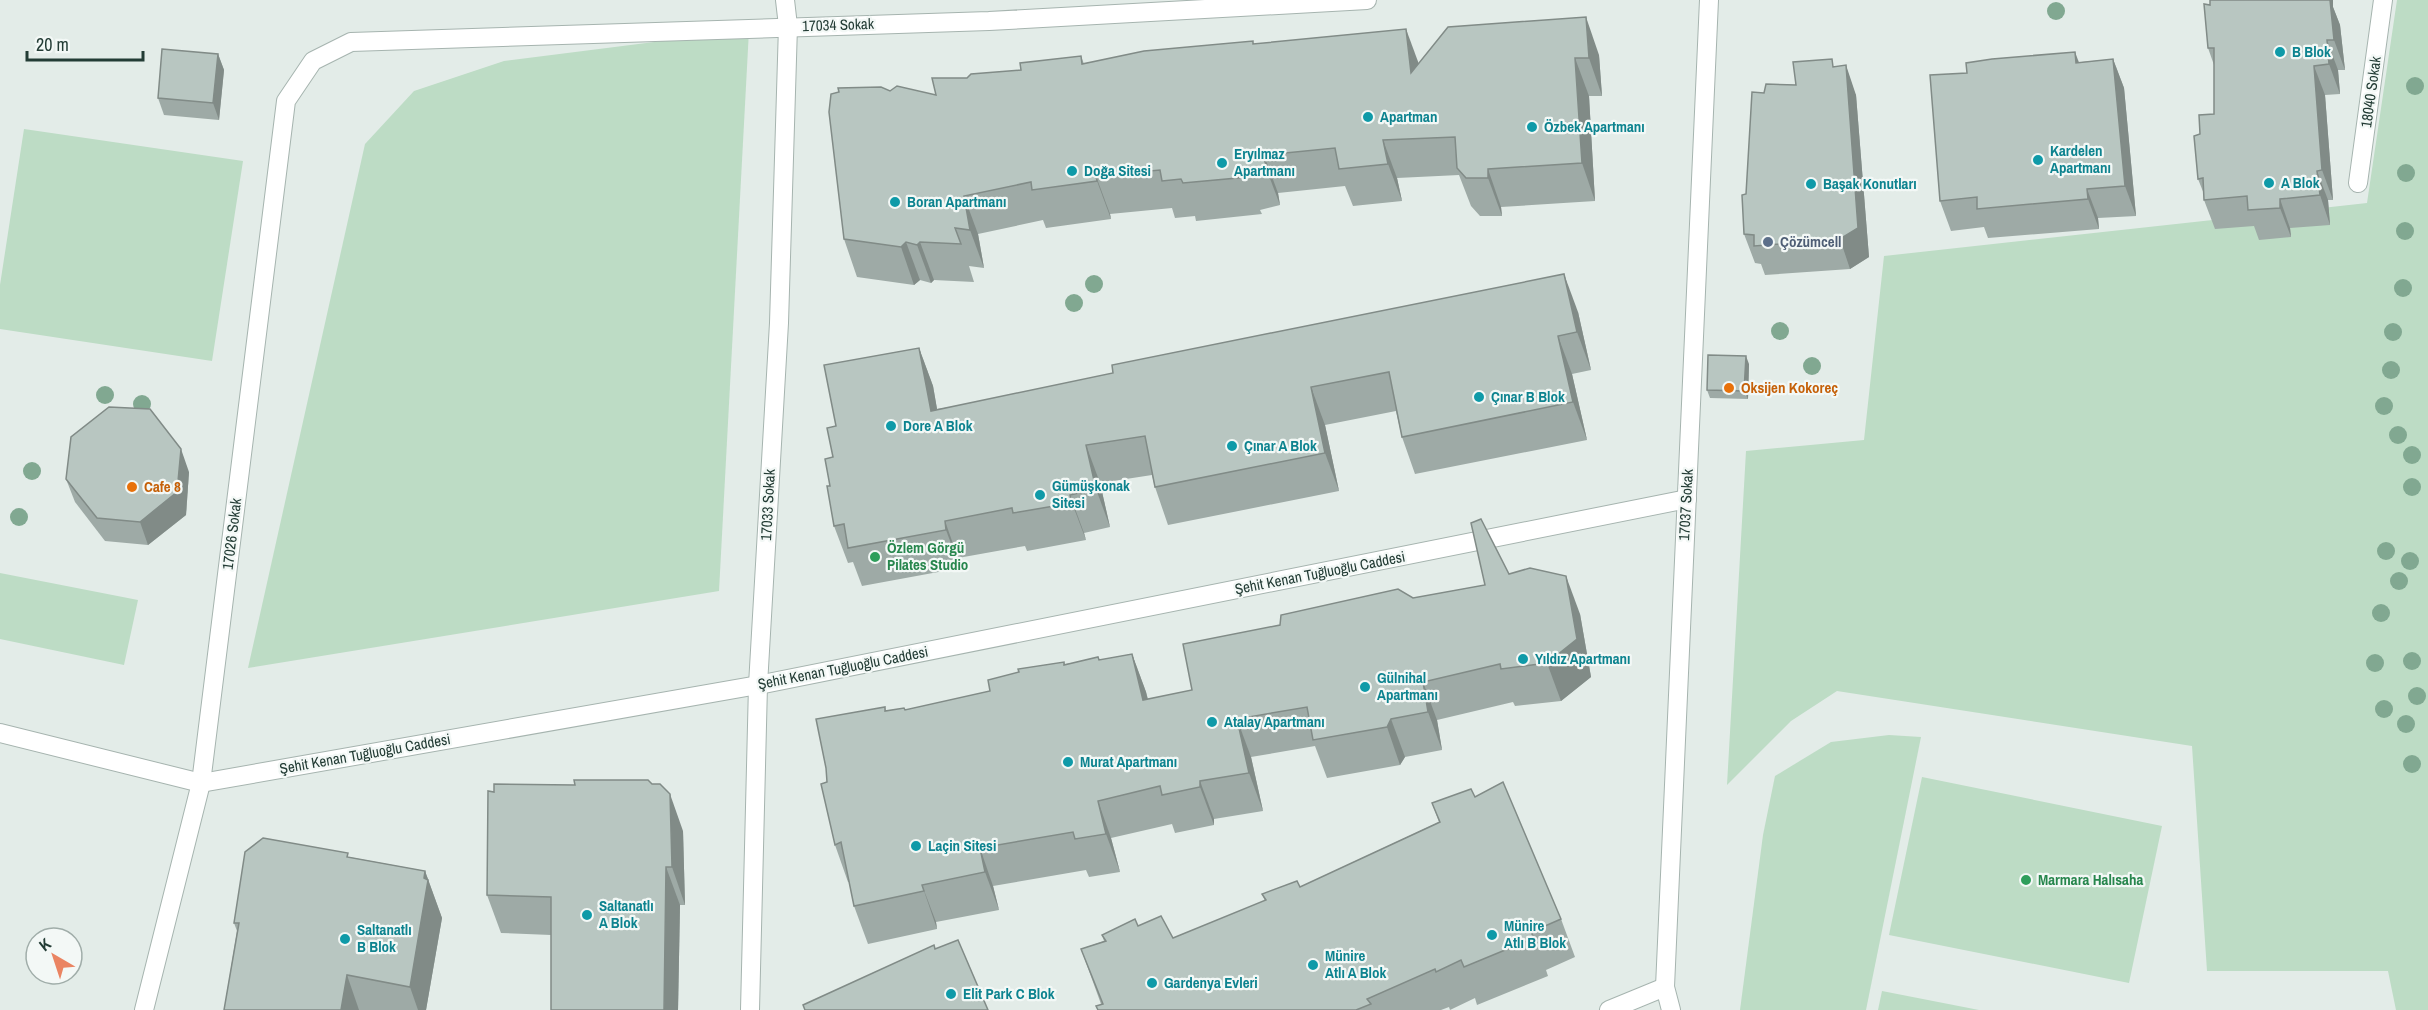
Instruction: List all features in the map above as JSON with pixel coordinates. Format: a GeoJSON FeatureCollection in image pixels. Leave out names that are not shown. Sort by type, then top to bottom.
{"type":"FeatureCollection","features":[{"type":"Feature","properties":{"kind":"street","name":"17033 Sokak"},"geometry":{"type":"LineString","coordinates":[[750,1010],[758,685],[779,323],[788,26],[785,0]]}},
{"type":"Feature","properties":{"kind":"street","name":"17034 Sokak"},"geometry":{"type":"LineString","coordinates":[[313,61],[351,42],[1091,16],[1367,0]]}},
{"type":"Feature","properties":{"kind":"street","name":"17037 Sokak"},"geometry":{"type":"LineString","coordinates":[[1671,1010],[1665,987],[1709,0]]}},
{"type":"Feature","properties":{"kind":"street","name":"18040 Sokak"},"geometry":{"type":"LineString","coordinates":[[2358,183],[2383,0]]}},
{"type":"Feature","properties":{"kind":"street","name":"17026 Sokak"},"geometry":{"type":"LineString","coordinates":[[144,1010],[201,783],[286,101],[313,61]]}},
{"type":"Feature","properties":{"kind":"street","name":"Şehit Kenan Tuğluoğlu Caddesi"},"geometry":{"type":"LineString","coordinates":[[0,733],[201,783],[758,685],[1687,500]]}},
{"type":"Feature","properties":{"kind":"street"},"geometry":{"type":"LineString","coordinates":[[1609,1010],[1665,987]]}},
{"type":"Feature","properties":{"kind":"green space"},"geometry":{"type":"Polygon","coordinates":[[[2397,0],[2428,0],[2428,1010],[2396,1010],[2388,971],[2207,971],[2192,746],[1837,691],[1791,721],[1727,785],[1746,451],[1864,440],[1884,256],[2367,203],[2397,0]]]}},
{"type":"Feature","properties":{"kind":"green space"},"geometry":{"type":"Polygon","coordinates":[[[749,30],[719,591],[248,668],[365,144],[414,91],[504,61],[749,30]]]}},
{"type":"Feature","properties":{"kind":"green space"},"geometry":{"type":"Polygon","coordinates":[[[24,129],[243,161],[212,361],[0,329],[0,285],[24,129]]]}},
{"type":"Feature","properties":{"kind":"green space"},"geometry":{"type":"Polygon","coordinates":[[[0,573],[138,600],[124,665],[0,639],[0,573]]]}},
{"type":"Feature","properties":{"kind":"green space"},"geometry":{"type":"Polygon","coordinates":[[[1889,735],[1921,737],[1866,1010],[1740,1010],[1763,835],[1775,776],[1831,742],[1889,735]]]}},
{"type":"Feature","properties":{"kind":"green space","name":"Marmara Halısaha"},"geometry":{"type":"Polygon","coordinates":[[[1922,777],[2162,826],[2129,983],[1889,935],[1922,777]]]}},
{"type":"Feature","properties":{"kind":"green space"},"geometry":{"type":"Polygon","coordinates":[[[1882,991],[1979,1010],[1878,1010],[1882,991]]]}},
{"type":"Feature","properties":{"kind":"building"},"geometry":{"type":"Polygon","coordinates":[[[2210,0],[2330,0],[2334,40],[2327,40],[2329,64],[2314,66],[2322,170],[2317,171],[2320,195],[2280,199],[2280,208],[2248,210],[2247,196],[2204,200],[2203,178],[2198,179],[2194,136],[2200,134],[2199,115],[2214,114],[2214,48],[2208,48],[2204,4],[2210,5],[2210,0]]]}},
{"type":"Feature","properties":{"kind":"building"},"geometry":{"type":"Polygon","coordinates":[[[1586,17],[1589,58],[1575,58],[1582,163],[1488,169],[1488,178],[1466,178],[1457,168],[1455,137],[1383,140],[1388,164],[1339,169],[1335,148],[1264,155],[1266,168],[1247,172],[1248,177],[1183,183],[1181,179],[1162,181],[1160,170],[1096,176],[1097,181],[1032,190],[1031,182],[964,196],[970,230],[955,228],[961,244],[920,242],[917,245],[906,242],[901,247],[844,239],[829,112],[831,94],[839,92],[838,88],[881,87],[890,91],[897,86],[936,95],[932,78],[967,78],[971,74],[1021,70],[1020,63],[1081,56],[1082,64],[1144,51],[1253,41],[1253,44],[1406,29],[1411,73],[1448,27],[1586,17]]]}},
{"type":"Feature","properties":{"kind":"building"},"geometry":{"type":"Polygon","coordinates":[[[162,49],[218,54],[213,103],[158,98],[162,49]]]}},
{"type":"Feature","properties":{"kind":"building","name":"Kardelen Apartmanı"},"geometry":{"type":"Polygon","coordinates":[[[2075,52],[2076,63],[2113,59],[2125,186],[2087,189],[2088,199],[1977,209],[1977,197],[1940,201],[1930,75],[1967,73],[1966,63],[2075,52]]]}},
{"type":"Feature","properties":{"kind":"building","name":"Başak Konutları"},"geometry":{"type":"Polygon","coordinates":[[[1832,59],[1833,67],[1846,65],[1858,228],[1840,239],[1754,246],[1754,235],[1744,234],[1742,195],[1746,194],[1752,92],[1764,93],[1766,84],[1796,85],[1793,62],[1832,59]]]}},
{"type":"Feature","properties":{"kind":"building"},"geometry":{"type":"Polygon","coordinates":[[[1564,274],[1577,332],[1558,336],[1573,402],[1402,437],[1389,372],[1311,387],[1325,453],[1155,487],[1145,436],[1086,445],[1096,489],[1070,495],[1072,503],[1013,513],[1012,508],[945,521],[946,530],[848,548],[844,524],[834,526],[825,459],[833,457],[827,428],[836,426],[824,365],[919,348],[931,411],[1113,373],[1112,365],[1564,274]]]}},
{"type":"Feature","properties":{"kind":"building","name":"Oksijen Kokoreç"},"geometry":{"type":"Polygon","coordinates":[[[1708,355],[1746,356],[1744,391],[1707,390],[1708,355]]]}},
{"type":"Feature","properties":{"kind":"building","name":"Cafe 8"},"geometry":{"type":"Polygon","coordinates":[[[109,407],[150,409],[181,449],[177,492],[140,522],[97,518],[66,479],[71,437],[109,407]]]}},
{"type":"Feature","properties":{"kind":"building"},"geometry":{"type":"Polygon","coordinates":[[[1481,519],[1509,574],[1530,568],[1566,576],[1577,639],[1547,663],[1501,669],[1500,664],[1423,682],[1428,712],[1391,719],[1387,727],[1313,740],[1307,707],[1237,719],[1249,773],[1200,781],[1200,787],[1162,795],[1160,786],[1098,801],[1106,834],[1075,839],[1073,832],[980,848],[985,872],[922,885],[924,891],[854,906],[841,842],[835,845],[821,784],[827,782],[826,768],[816,719],[885,707],[885,711],[904,708],[905,710],[990,691],[988,680],[1019,672],[1018,669],[1064,662],[1064,665],[1098,657],[1099,660],[1132,654],[1143,700],[1192,690],[1183,644],[1280,625],[1281,615],[1398,589],[1413,598],[1485,585],[1471,523],[1481,519]]]}},
{"type":"Feature","properties":{"kind":"building","name":"Saltanatlı A Blok"},"geometry":{"type":"Polygon","coordinates":[[[574,780],[648,780],[652,784],[660,784],[670,794],[672,867],[666,867],[664,1010],[551,1010],[551,897],[487,895],[488,791],[494,792],[494,784],[575,785],[574,780]]]}},
{"type":"Feature","properties":{"kind":"building"},"geometry":{"type":"Polygon","coordinates":[[[1503,782],[1561,919],[1531,932],[1534,938],[1464,967],[1461,960],[1436,972],[1435,969],[1367,999],[1371,1004],[1356,1010],[1098,1010],[1096,1006],[1103,1004],[1081,949],[1106,941],[1102,935],[1135,919],[1138,926],[1161,916],[1173,938],[1266,900],[1262,894],[1297,881],[1300,887],[1440,822],[1432,803],[1471,789],[1475,797],[1503,782]]]}},
{"type":"Feature","properties":{"kind":"building","name":"Saltanatlı B Blok"},"geometry":{"type":"Polygon","coordinates":[[[263,838],[348,853],[347,857],[425,871],[424,878],[428,880],[410,987],[347,975],[341,1010],[224,1010],[239,923],[234,923],[245,852],[263,838]]]}},
{"type":"Feature","properties":{"kind":"building"},"geometry":{"type":"Polygon","coordinates":[[[958,940],[988,1010],[805,1010],[803,1005],[934,945],[935,949],[958,940]]]}},
{"type":"Feature","properties":{"kind":"place","name":"B Blok"},"geometry":{"type":"Point","coordinates":[2280,52]}},
{"type":"Feature","properties":{"kind":"place","name":"Apartman"},"geometry":{"type":"Point","coordinates":[1368,117]}},
{"type":"Feature","properties":{"kind":"place","name":"Özbek Apartmanı"},"geometry":{"type":"Point","coordinates":[1532,127]}},
{"type":"Feature","properties":{"kind":"place","name":"Kardelen Apartmanı"},"geometry":{"type":"Point","coordinates":[2038,160]}},
{"type":"Feature","properties":{"kind":"place","name":"Eryılmaz Apartmanı"},"geometry":{"type":"Point","coordinates":[1222,163]}},
{"type":"Feature","properties":{"kind":"place","name":"Doğa Sitesi"},"geometry":{"type":"Point","coordinates":[1072,171]}},
{"type":"Feature","properties":{"kind":"place","name":"A Blok"},"geometry":{"type":"Point","coordinates":[2269,183]}},
{"type":"Feature","properties":{"kind":"place","name":"Başak Konutları"},"geometry":{"type":"Point","coordinates":[1811,184]}},
{"type":"Feature","properties":{"kind":"place","name":"Boran Apartmanı"},"geometry":{"type":"Point","coordinates":[895,202]}},
{"type":"Feature","properties":{"kind":"place","name":"Çözümcell"},"geometry":{"type":"Point","coordinates":[1768,242]}},
{"type":"Feature","properties":{"kind":"place","name":"Oksijen Kokoreç"},"geometry":{"type":"Point","coordinates":[1729,388]}},
{"type":"Feature","properties":{"kind":"place","name":"Çınar B Blok"},"geometry":{"type":"Point","coordinates":[1479,397]}},
{"type":"Feature","properties":{"kind":"place","name":"Dore A Blok"},"geometry":{"type":"Point","coordinates":[891,426]}},
{"type":"Feature","properties":{"kind":"place","name":"Çınar A Blok"},"geometry":{"type":"Point","coordinates":[1232,446]}},
{"type":"Feature","properties":{"kind":"place","name":"Cafe 8"},"geometry":{"type":"Point","coordinates":[132,487]}},
{"type":"Feature","properties":{"kind":"place","name":"Gümüşkonak Sitesi"},"geometry":{"type":"Point","coordinates":[1040,495]}},
{"type":"Feature","properties":{"kind":"place","name":"Özlem Görgü Pilates Studio"},"geometry":{"type":"Point","coordinates":[875,557]}},
{"type":"Feature","properties":{"kind":"place","name":"Yıldız Apartmanı"},"geometry":{"type":"Point","coordinates":[1523,659]}},
{"type":"Feature","properties":{"kind":"place","name":"Gülnihal Apartmanı"},"geometry":{"type":"Point","coordinates":[1365,687]}},
{"type":"Feature","properties":{"kind":"place","name":"Atalay Apartmanı"},"geometry":{"type":"Point","coordinates":[1212,722]}},
{"type":"Feature","properties":{"kind":"place","name":"Murat Apartmanı"},"geometry":{"type":"Point","coordinates":[1068,762]}},
{"type":"Feature","properties":{"kind":"place","name":"Laçin Sitesi"},"geometry":{"type":"Point","coordinates":[916,846]}},
{"type":"Feature","properties":{"kind":"place","name":"Marmara Halısaha"},"geometry":{"type":"Point","coordinates":[2026,880]}},
{"type":"Feature","properties":{"kind":"place","name":"Saltanatlı A Blok"},"geometry":{"type":"Point","coordinates":[587,915]}},
{"type":"Feature","properties":{"kind":"place","name":"Münire Atlı B Blok"},"geometry":{"type":"Point","coordinates":[1492,935]}},
{"type":"Feature","properties":{"kind":"place","name":"Saltanatlı B Blok"},"geometry":{"type":"Point","coordinates":[345,939]}},
{"type":"Feature","properties":{"kind":"place","name":"Münire Atlı A Blok"},"geometry":{"type":"Point","coordinates":[1313,965]}},
{"type":"Feature","properties":{"kind":"place","name":"Gardenya Evleri"},"geometry":{"type":"Point","coordinates":[1152,983]}},
{"type":"Feature","properties":{"kind":"place","name":"Elit Park C Blok"},"geometry":{"type":"Point","coordinates":[951,994]}}]}
